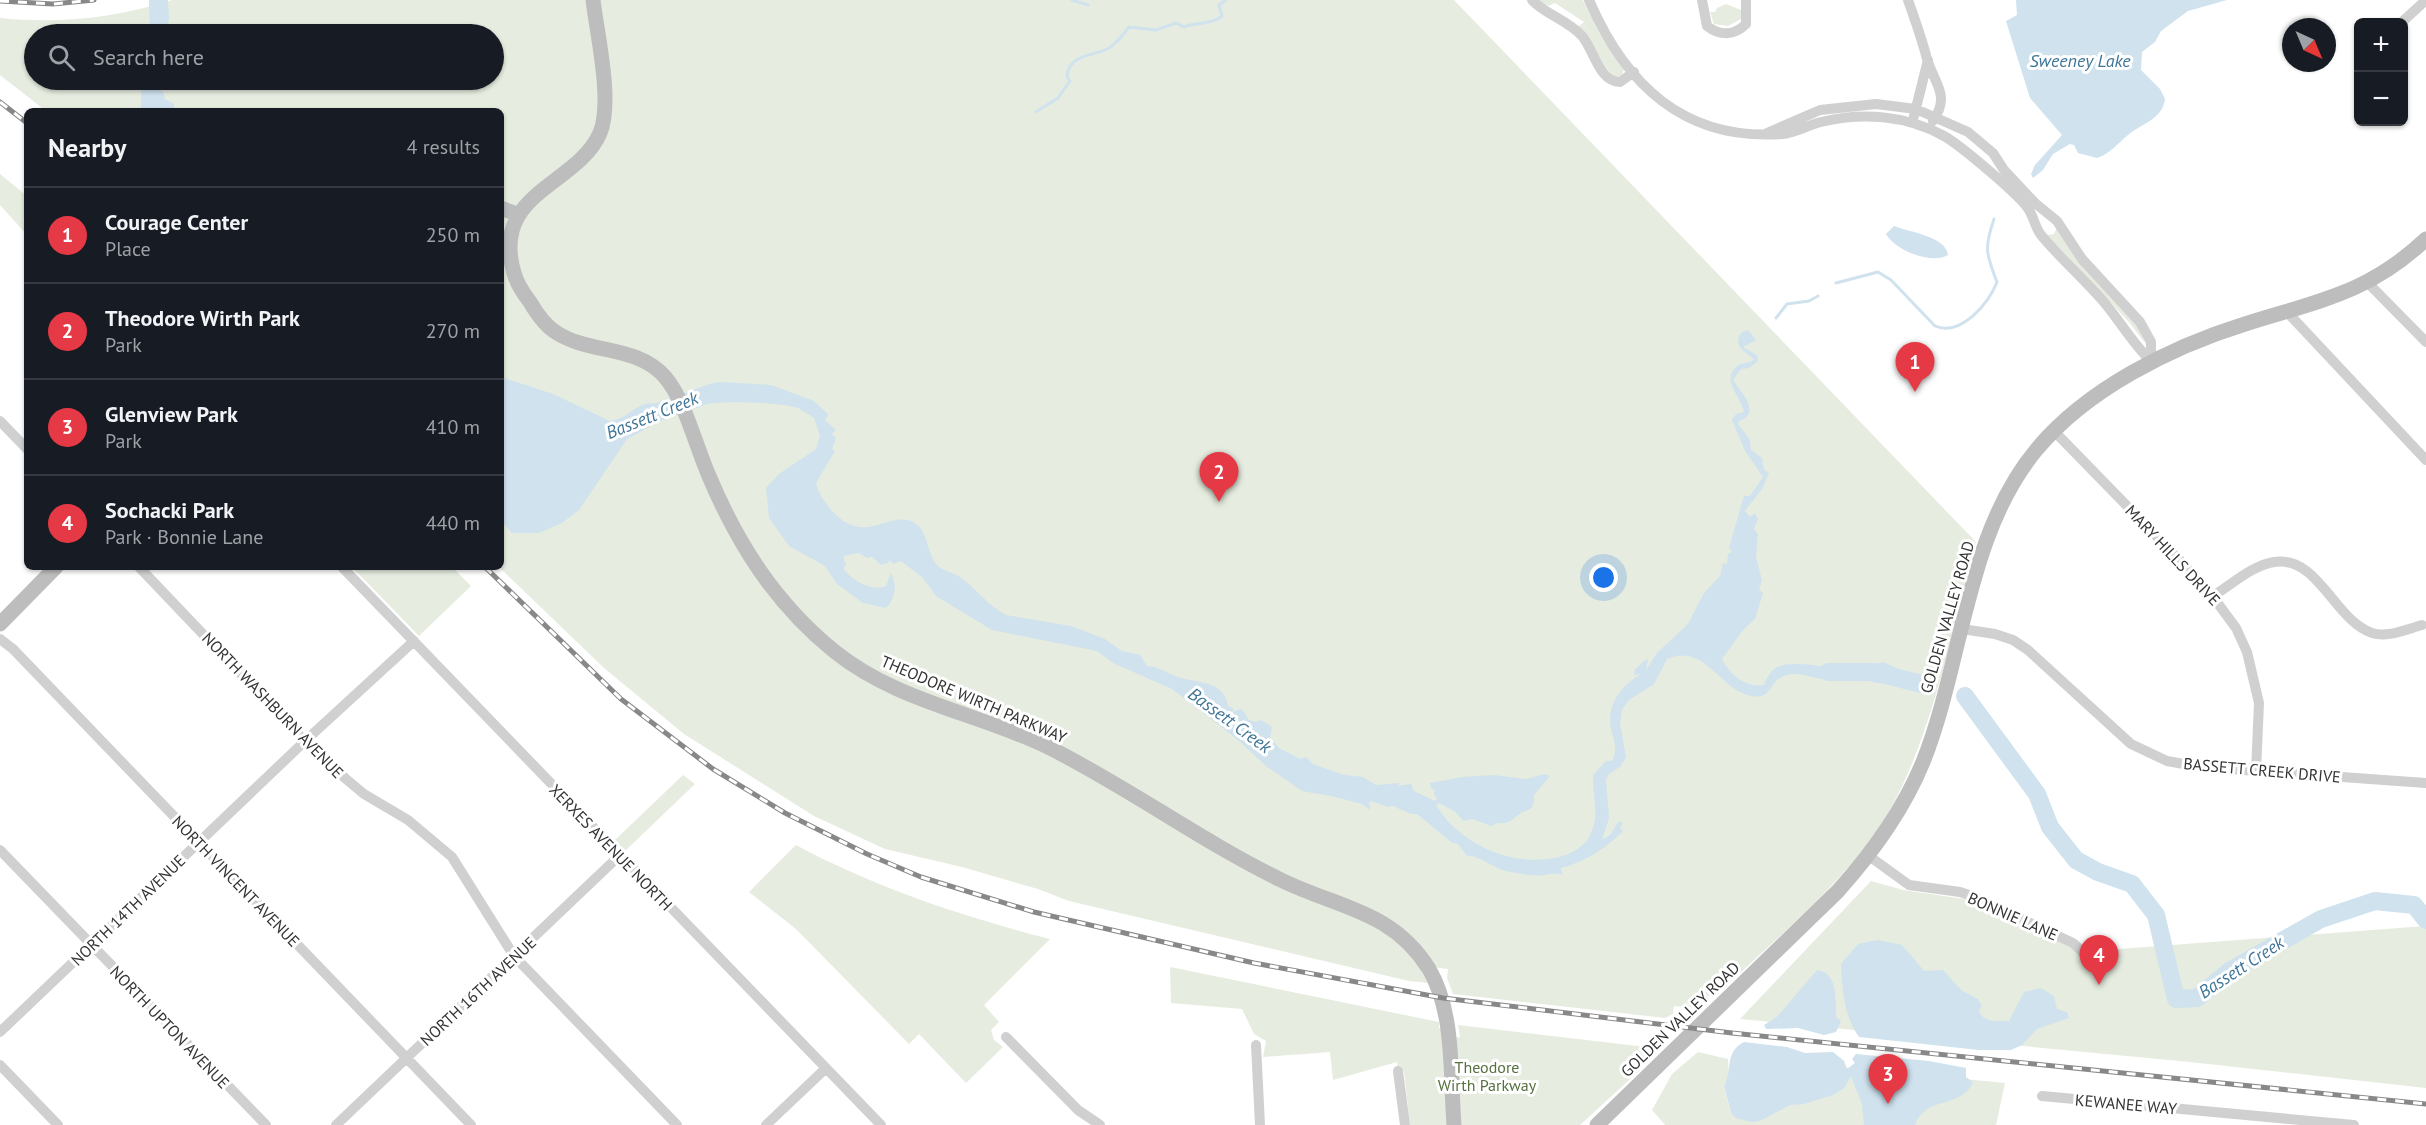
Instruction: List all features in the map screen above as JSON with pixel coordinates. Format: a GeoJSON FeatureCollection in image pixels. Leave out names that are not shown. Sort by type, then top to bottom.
{"type":"FeatureCollection","features":[{"type":"Feature","properties":{"kind":"street","name":"THEODORE WIRTH PARKWAY"},"geometry":{"type":"LineString","coordinates":[[593,0],[606,102],[601,131],[591,149],[535,195],[519,215],[511,241],[513,271],[519,286],[540,318],[568,339],[644,361],[666,378],[676,395],[710,479],[748,556],[784,604],[818,637],[850,663],[909,695],[1048,748],[1282,880],[1379,919],[1403,937],[1427,966],[1438,990],[1447,1029],[1454,1125]]}},
{"type":"Feature","properties":{"kind":"street"},"geometry":{"type":"LineString","coordinates":[[1532,0],[1581,34],[1602,72],[1611,81],[1620,82],[1634,72]]}},
{"type":"Feature","properties":{"kind":"street"},"geometry":{"type":"LineString","coordinates":[[1589,0],[1611,42],[1652,94],[1690,120],[1732,133],[1783,134],[1842,117],[1882,117],[1928,127],[1959,147],[1999,179],[2029,209],[2043,237],[2102,300],[2138,349],[2151,361]]}},
{"type":"Feature","properties":{"kind":"street"},"geometry":{"type":"LineString","coordinates":[[1702,0],[1707,26],[1715,32],[1729,34],[1746,24],[1746,0]]}},
{"type":"Feature","properties":{"kind":"street"},"geometry":{"type":"LineString","coordinates":[[1908,0],[1940,88],[1940,109],[1928,127]]}},
{"type":"Feature","properties":{"kind":"street"},"geometry":{"type":"LineString","coordinates":[[2406,18],[2426,0]]}},
{"type":"Feature","properties":{"kind":"street"},"geometry":{"type":"LineString","coordinates":[[1912,122],[1928,60]]}},
{"type":"Feature","properties":{"kind":"street"},"geometry":{"type":"LineString","coordinates":[[1767,133],[1805,115],[1839,106],[1876,104],[1916,110],[1936,116],[1978,138],[1994,153],[2004,170],[2035,203],[2057,221],[2082,259],[2140,322],[2151,342],[2151,361]]}},
{"type":"Feature","properties":{"kind":"street"},"geometry":{"type":"LineString","coordinates":[[504,209],[519,215]]}},
{"type":"Feature","properties":{"kind":"street","name":"GOLDEN VALLEY ROAD"},"geometry":{"type":"LineString","coordinates":[[1597,1125],[1838,891],[1869,856],[1907,796],[1923,761],[1983,552],[1999,508],[2024,464],[2054,431],[2094,399],[2151,361],[2204,338],[2333,298],[2368,283],[2395,266],[2426,239]]}},
{"type":"Feature","properties":{"kind":"street"},"geometry":{"type":"LineString","coordinates":[[2368,283],[2426,342]]}},
{"type":"Feature","properties":{"kind":"street"},"geometry":{"type":"LineString","coordinates":[[2287,312],[2426,460]]}},
{"type":"Feature","properties":{"kind":"street"},"geometry":{"type":"LineString","coordinates":[[0,421],[24,446]]}},
{"type":"Feature","properties":{"kind":"street","name":"MARY HILLS DRIVE"},"geometry":{"type":"LineString","coordinates":[[2054,431],[2213,596],[2236,628],[2254,677],[2259,703],[2256,771]]}},
{"type":"Feature","properties":{"kind":"street"},"geometry":{"type":"LineString","coordinates":[[2213,596],[2261,567],[2286,562],[2308,573],[2354,621],[2368,631],[2386,635],[2422,625]]}},
{"type":"Feature","properties":{"kind":"street","name":"NORTH WASHBURN AVENUE"},"geometry":{"type":"LineString","coordinates":[[142,570],[305,741],[364,794],[408,820],[452,857],[514,956],[677,1125]]}},
{"type":"Feature","properties":{"kind":"street","name":"XERXES AVENUE NORTH"},"geometry":{"type":"LineString","coordinates":[[345,570],[881,1125]]}},
{"type":"Feature","properties":{"kind":"street"},"geometry":{"type":"LineString","coordinates":[[0,624],[53,572]]}},
{"type":"Feature","properties":{"kind":"street","name":"BASSETT CREEK DRIVE"},"geometry":{"type":"LineString","coordinates":[[1962,629],[1995,634],[2028,650],[2124,737],[2148,754],[2186,766],[2426,783]]}},
{"type":"Feature","properties":{"kind":"street","name":"NORTH VINCENT AVENUE"},"geometry":{"type":"LineString","coordinates":[[0,639],[14,649],[471,1125]]}},
{"type":"Feature","properties":{"kind":"street","name":"NORTH 14TH AVENUE"},"geometry":{"type":"LineString","coordinates":[[0,1032],[305,741],[414,641]]}},
{"type":"Feature","properties":{"kind":"street","name":"NORTH UPTON AVENUE"},"geometry":{"type":"LineString","coordinates":[[0,850],[266,1125]]}},
{"type":"Feature","properties":{"kind":"street","name":"NORTH 16TH AVENUE"},"geometry":{"type":"LineString","coordinates":[[336,1125],[619,856]]}},
{"type":"Feature","properties":{"kind":"street","name":"BONNIE LANE"},"geometry":{"type":"LineString","coordinates":[[1869,856],[1909,885],[1960,892],[2001,908],[2073,943],[2088,957]]}},
{"type":"Feature","properties":{"kind":"street"},"geometry":{"type":"LineString","coordinates":[[1006,1037],[1078,1110],[1100,1125]]}},
{"type":"Feature","properties":{"kind":"street"},"geometry":{"type":"LineString","coordinates":[[1256,1045],[1260,1125]]}},
{"type":"Feature","properties":{"kind":"street"},"geometry":{"type":"LineString","coordinates":[[0,1065],[58,1125]]}},
{"type":"Feature","properties":{"kind":"street"},"geometry":{"type":"LineString","coordinates":[[766,1125],[826,1068]]}},
{"type":"Feature","properties":{"kind":"street"},"geometry":{"type":"LineString","coordinates":[[1398,1071],[1405,1125]]}},
{"type":"Feature","properties":{"kind":"street","name":"KEWANEE WAY"},"geometry":{"type":"LineString","coordinates":[[2043,1096],[2354,1125]]}},
{"type":"Feature","properties":{"kind":"green space"},"geometry":{"type":"Polygon","coordinates":[[[172,0],[1454,0],[1976,542],[1935,698],[1907,775],[1889,811],[1869,842],[1817,901],[1721,991],[1714,990],[1696,1008],[1674,1006],[1673,1014],[1665,1018],[1453,994],[1447,978],[1448,969],[1418,965],[1428,983],[1409,981],[1069,901],[1038,889],[962,867],[885,849],[814,816],[684,734],[604,668],[502,570],[504,570],[504,108],[42,108],[0,75],[0,18],[65,20],[130,11],[172,0]]]}},
{"type":"Feature","properties":{"kind":"green space"},"geometry":{"type":"Polygon","coordinates":[[[1538,0],[1583,0],[1599,33],[1624,69],[1622,75],[1616,77],[1606,68],[1579,26],[1584,22],[1555,3],[1548,6],[1538,0]]]}},
{"type":"Feature","properties":{"kind":"green space"},"geometry":{"type":"Polygon","coordinates":[[[1726,4],[1741,10],[1741,19],[1728,26],[1714,24],[1710,12],[1715,12],[1717,8],[1726,4]]]}},
{"type":"Feature","properties":{"kind":"green space"},"geometry":{"type":"Polygon","coordinates":[[[0,174],[24,194],[24,232],[0,205],[0,174]]]}},
{"type":"Feature","properties":{"kind":"green space"},"geometry":{"type":"Polygon","coordinates":[[[2057,227],[2134,318],[2145,343],[2129,322],[2047,235],[2054,234],[2057,227]]]}},
{"type":"Feature","properties":{"kind":"green space"},"geometry":{"type":"Polygon","coordinates":[[[355,570],[455,570],[471,586],[419,636],[355,570]]]}},
{"type":"Feature","properties":{"kind":"green space"},"geometry":{"type":"Polygon","coordinates":[[[683,775],[695,784],[625,851],[615,840],[683,775]]]}},
{"type":"Feature","properties":{"kind":"green space"},"geometry":{"type":"Polygon","coordinates":[[[796,845],[857,875],[921,900],[1050,939],[984,1005],[999,1022],[991,1030],[994,1040],[1003,1047],[966,1083],[919,1034],[909,1044],[796,929],[749,892],[796,845]]]}},
{"type":"Feature","properties":{"kind":"green space"},"geometry":{"type":"Polygon","coordinates":[[[1871,881],[1903,890],[1971,900],[2066,945],[2105,950],[2426,926],[2426,1088],[2190,1062],[1740,1019],[1871,881]]]}},
{"type":"Feature","properties":{"kind":"green space","name":"Theodore Wirth Parkway"},"geometry":{"type":"Polygon","coordinates":[[[1170,967],[1439,1022],[1439,1028],[1452,1030],[1453,1038],[1460,1037],[1458,1025],[1655,1048],[1634,1069],[1640,1070],[1580,1125],[1410,1125],[1404,1071],[1398,1071],[1397,1062],[1333,1080],[1330,1052],[1263,1057],[1266,1041],[1254,1034],[1242,1009],[1171,1003],[1170,967]]]}},
{"type":"Feature","properties":{"kind":"green space"},"geometry":{"type":"Polygon","coordinates":[[[1698,1052],[1728,1059],[1729,1076],[1724,1087],[1731,1113],[1753,1121],[1775,1111],[1780,1061],[2005,1083],[1996,1125],[1665,1125],[1652,1110],[1672,1074],[1698,1052]]]}},
{"type":"Feature","properties":{"kind":"water"},"geometry":{"type":"Polygon","coordinates":[[[149,0],[168,0],[168,24],[150,24],[149,0]]]}},
{"type":"Feature","properties":{"kind":"water","name":"Sweeney Lake"},"geometry":{"type":"Polygon","coordinates":[[[2016,0],[2227,0],[2188,11],[2161,31],[2155,42],[2142,52],[2141,70],[2160,89],[2165,99],[2156,116],[2128,135],[2110,151],[2097,158],[2078,153],[2074,145],[2070,144],[2053,154],[2043,170],[2033,178],[2031,174],[2035,165],[2062,135],[2030,98],[2006,21],[2017,15],[2016,0]]]}},
{"type":"Feature","properties":{"kind":"water"},"geometry":{"type":"Polygon","coordinates":[[[159,90],[163,92],[165,99],[174,104],[174,108],[141,108],[141,91],[159,90]]]}},
{"type":"Feature","properties":{"kind":"water"},"geometry":{"type":"Polygon","coordinates":[[[1894,226],[1934,239],[1941,243],[1948,255],[1941,258],[1923,257],[1905,250],[1886,234],[1894,226]]]}},
{"type":"Feature","properties":{"kind":"water"},"geometry":{"type":"Polygon","coordinates":[[[1748,330],[1756,340],[1743,347],[1757,355],[1758,361],[1749,368],[1741,369],[1733,380],[1748,402],[1749,408],[1749,413],[1738,424],[1750,440],[1751,450],[1762,458],[1764,470],[1769,473],[1762,489],[1745,511],[1750,517],[1755,513],[1758,519],[1754,529],[1758,534],[1756,557],[1762,580],[1759,590],[1763,593],[1755,619],[1743,630],[1722,659],[1739,679],[1757,685],[1764,685],[1774,669],[1790,664],[1853,669],[1853,675],[1821,679],[1789,674],[1779,679],[1766,694],[1755,696],[1737,690],[1701,661],[1680,656],[1667,659],[1654,684],[1629,700],[1622,710],[1620,723],[1626,757],[1621,766],[1608,775],[1606,780],[1609,818],[1602,840],[1610,835],[1619,821],[1623,823],[1620,828],[1623,831],[1595,854],[1561,868],[1562,875],[1555,873],[1535,876],[1506,871],[1467,856],[1458,844],[1451,842],[1417,814],[1411,814],[1393,806],[1388,807],[1371,801],[1370,810],[1362,804],[1302,791],[1266,766],[1237,739],[1172,689],[1113,663],[1097,651],[992,630],[936,596],[923,578],[901,561],[894,564],[889,560],[888,563],[881,565],[872,557],[867,558],[859,553],[843,556],[846,565],[843,568],[856,581],[868,586],[886,586],[891,573],[894,591],[892,600],[886,608],[863,603],[837,584],[825,566],[789,546],[769,518],[766,488],[779,474],[816,449],[820,436],[814,418],[798,408],[777,404],[729,402],[702,404],[694,407],[688,392],[719,382],[771,385],[814,401],[828,414],[825,420],[836,430],[832,434],[836,438],[832,449],[835,451],[816,483],[832,511],[844,521],[855,526],[866,527],[895,520],[913,522],[922,530],[936,564],[960,577],[999,611],[1006,615],[1071,626],[1105,639],[1122,651],[1140,655],[1147,666],[1215,687],[1221,691],[1228,706],[1234,709],[1232,712],[1242,709],[1249,720],[1256,722],[1261,720],[1272,727],[1270,737],[1279,748],[1300,759],[1306,757],[1313,764],[1344,775],[1363,777],[1376,785],[1411,784],[1414,791],[1435,801],[1437,799],[1435,791],[1431,788],[1430,783],[1462,777],[1494,775],[1527,779],[1544,774],[1550,776],[1534,795],[1532,808],[1506,823],[1496,823],[1492,826],[1472,819],[1464,821],[1454,811],[1439,803],[1436,805],[1459,832],[1473,842],[1506,856],[1541,860],[1572,852],[1589,837],[1595,822],[1593,775],[1606,761],[1612,761],[1615,753],[1610,720],[1613,704],[1621,690],[1641,674],[1634,675],[1635,669],[1648,658],[1646,670],[1657,653],[1688,624],[1704,593],[1720,576],[1723,563],[1727,564],[1728,554],[1732,552],[1729,548],[1744,496],[1750,496],[1763,477],[1745,451],[1732,420],[1736,414],[1744,412],[1730,377],[1738,365],[1754,360],[1741,349],[1738,342],[1741,333],[1748,330]]]}},
{"type":"Feature","properties":{"kind":"water"},"geometry":{"type":"Polygon","coordinates":[[[504,378],[553,394],[610,421],[619,419],[642,405],[667,403],[672,415],[627,439],[579,510],[562,523],[539,533],[512,533],[504,524],[504,378]]]}},
{"type":"Feature","properties":{"kind":"water"},"geometry":{"type":"Polygon","coordinates":[[[1883,662],[1923,680],[1922,688],[1896,681],[1877,683],[1857,678],[1858,668],[1883,662]]]}},
{"type":"Feature","properties":{"kind":"water"},"geometry":{"type":"Polygon","coordinates":[[[1877,940],[1902,945],[1924,971],[1943,970],[1961,990],[1978,999],[1982,1006],[1979,1010],[1987,1019],[2009,1021],[2024,992],[2041,988],[2054,996],[2057,1009],[2067,1012],[2069,1018],[2037,1029],[2022,1045],[2011,1050],[1979,1050],[1859,1037],[1847,1012],[1841,964],[1858,944],[1877,940]]]}},
{"type":"Feature","properties":{"kind":"water"},"geometry":{"type":"Polygon","coordinates":[[[1817,970],[1829,976],[1834,988],[1836,1017],[1841,1021],[1836,1032],[1824,1035],[1798,1028],[1766,1029],[1764,1025],[1777,1017],[1817,970]]]}},
{"type":"Feature","properties":{"kind":"water"},"geometry":{"type":"Polygon","coordinates":[[[1744,1042],[1787,1047],[1805,1053],[1833,1052],[1844,1061],[1847,1069],[1855,1063],[1852,1059],[1856,1054],[1929,1061],[1966,1068],[1966,1077],[1973,1082],[1960,1096],[1927,1110],[1915,1125],[1864,1125],[1862,1104],[1851,1076],[1844,1088],[1833,1095],[1804,1104],[1790,1105],[1760,1121],[1752,1122],[1736,1118],[1731,1113],[1724,1086],[1731,1056],[1744,1042]]]}},
{"type":"Feature","properties":{"kind":"waterway"},"geometry":{"type":"LineString","coordinates":[[1072,0],[1088,5]]}},
{"type":"Feature","properties":{"kind":"waterway"},"geometry":{"type":"LineString","coordinates":[[1036,112],[1058,98],[1070,81],[1067,76],[1069,69],[1077,59],[1109,48],[1129,27],[1156,30],[1176,23],[1184,27],[1209,22],[1222,16],[1219,5],[1226,0]]}},
{"type":"Feature","properties":{"kind":"waterway"},"geometry":{"type":"LineString","coordinates":[[1836,283],[1878,272],[1891,280],[1935,326],[1954,327],[1963,323],[1980,308],[1997,282],[1988,251],[1994,219]]}},
{"type":"Feature","properties":{"kind":"waterway"},"geometry":{"type":"LineString","coordinates":[[1776,318],[1787,304],[1809,301],[1818,296]]}},
{"type":"Feature","properties":{"kind":"waterway","name":"Bassett Creek"},"geometry":{"type":"LineString","coordinates":[[647,416],[714,392]]}},
{"type":"Feature","properties":{"kind":"waterway","name":"Bassett Creek"},"geometry":{"type":"LineString","coordinates":[[1828,672],[1873,672],[1922,684]]}},
{"type":"Feature","properties":{"kind":"waterway","name":"Bassett Creek"},"geometry":{"type":"LineString","coordinates":[[1965,696],[2037,794],[2050,827],[2076,860],[2098,872],[2132,884],[2156,915],[2176,999],[2197,998],[2231,970],[2321,919],[2375,901],[2414,905],[2426,920]]}},
{"type":"Feature","properties":{"kind":"railway"},"geometry":{"type":"LineString","coordinates":[[0,1],[53,4],[94,0]]}},
{"type":"Feature","properties":{"kind":"railway"},"geometry":{"type":"LineString","coordinates":[[0,102],[24,121]]}},
{"type":"Feature","properties":{"kind":"railway"},"geometry":{"type":"LineString","coordinates":[[488,570],[621,699],[713,769],[785,813],[867,854],[921,877],[1034,912],[1254,963],[1443,998],[1732,1033],[2426,1104]]}},
{"type":"Feature","properties":{"kind":"place","name":"Courage Center"},"geometry":{"type":"Point","coordinates":[1915,392]}},
{"type":"Feature","properties":{"kind":"place","name":"Theodore Wirth Park"},"geometry":{"type":"Point","coordinates":[1219,502]}},
{"type":"Feature","properties":{"kind":"place","name":"Sochacki Park"},"geometry":{"type":"Point","coordinates":[2099,985]}},
{"type":"Feature","properties":{"kind":"place","name":"Glenview Park"},"geometry":{"type":"Point","coordinates":[1888,1104]}}]}
